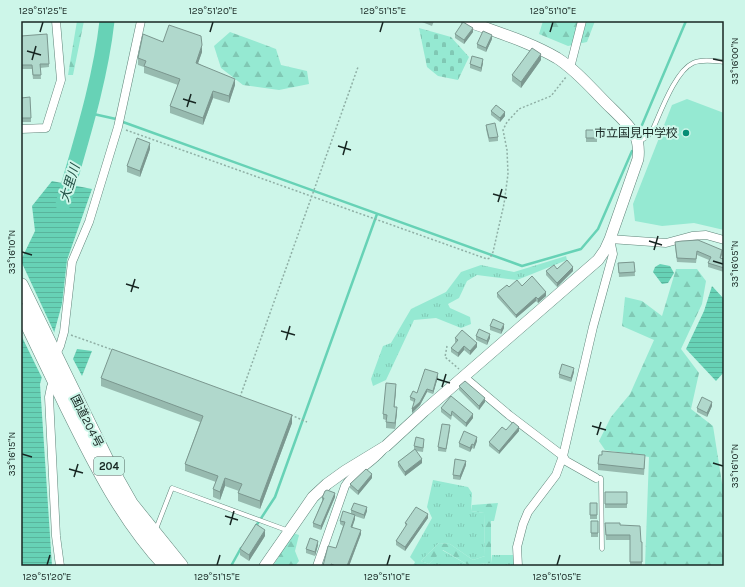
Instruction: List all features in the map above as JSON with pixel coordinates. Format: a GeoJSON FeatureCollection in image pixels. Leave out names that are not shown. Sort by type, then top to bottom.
{"type":"FeatureCollection","features":[{"type":"Feature","properties":{"kind":"highway","name":"国道204号"},"geometry":{"type":"LineString","coordinates":[[21,285],[52,361],[55,381],[107,486],[134,528],[166,566]]}},
{"type":"Feature","properties":{"kind":"highway","name":"国道204号"},"geometry":{"type":"LineString","coordinates":[[21,311],[52,361],[131,504],[181,566]]}},
{"type":"Feature","properties":{"kind":"street"},"geometry":{"type":"LineString","coordinates":[[21,129],[46,128],[61,80],[56,21]]}},
{"type":"Feature","properties":{"kind":"street"},"geometry":{"type":"LineString","coordinates":[[52,361],[60,346],[64,332],[72,262],[89,222],[118,127],[141,21]]}},
{"type":"Feature","properties":{"kind":"street"},"geometry":{"type":"LineString","coordinates":[[317,566],[345,486],[350,477],[374,460],[386,446],[598,260],[610,239],[636,168],[639,151],[635,135],[570,68],[557,58],[534,47],[467,21]]}},
{"type":"Feature","properties":{"kind":"street"},"geometry":{"type":"LineString","coordinates":[[570,68],[582,21]]}},
{"type":"Feature","properties":{"kind":"street"},"geometry":{"type":"LineString","coordinates":[[610,239],[666,243],[692,236],[706,235],[724,240]]}},
{"type":"Feature","properties":{"kind":"street"},"geometry":{"type":"LineString","coordinates":[[518,566],[517,547],[523,524],[528,512],[556,475],[563,456],[593,327],[613,254],[610,239]]}},
{"type":"Feature","properties":{"kind":"street"},"geometry":{"type":"LineString","coordinates":[[464,377],[509,415],[563,456],[566,461],[596,478]]}},
{"type":"Feature","properties":{"kind":"street"},"geometry":{"type":"LineString","coordinates":[[55,381],[51,387],[49,397],[56,536],[60,566]]}},
{"type":"Feature","properties":{"kind":"street"},"geometry":{"type":"LineString","coordinates":[[265,566],[313,497],[345,470],[386,446]]}},
{"type":"Feature","properties":{"kind":"lane"},"geometry":{"type":"LineString","coordinates":[[638,143],[652,131],[674,83],[682,72],[693,63],[708,60],[724,62]]}},
{"type":"Feature","properties":{"kind":"lane"},"geometry":{"type":"LineString","coordinates":[[596,478],[601,478],[602,548]]}},
{"type":"Feature","properties":{"kind":"lane"},"geometry":{"type":"LineString","coordinates":[[153,533],[158,526],[172,488],[289,531]]}},
{"type":"Feature","properties":{"kind":"path"},"geometry":{"type":"LineString","coordinates":[[240,397],[358,67]]}},
{"type":"Feature","properties":{"kind":"path"},"geometry":{"type":"LineString","coordinates":[[118,127],[312,195],[487,259],[490,258],[493,252],[504,204],[508,174],[507,150],[503,130],[507,122],[519,110],[551,96],[565,78],[570,68]]}},
{"type":"Feature","properties":{"kind":"path"},"geometry":{"type":"LineString","coordinates":[[64,332],[115,351]]}},
{"type":"Feature","properties":{"kind":"path"},"geometry":{"type":"LineString","coordinates":[[447,346],[445,356],[462,372],[464,377]]}},
{"type":"Feature","properties":{"kind":"path"},"geometry":{"type":"LineString","coordinates":[[284,413],[307,422]]}},
{"type":"Feature","properties":{"kind":"green space"},"geometry":{"type":"Polygon","coordinates":[[[77,21],[84,21],[73,75],[68,75],[77,21]]]}},
{"type":"Feature","properties":{"kind":"green space"},"geometry":{"type":"Polygon","coordinates":[[[543,21],[595,21],[587,42],[568,46],[539,34],[543,21]]]}},
{"type":"Feature","properties":{"kind":"green space"},"geometry":{"type":"Polygon","coordinates":[[[419,28],[451,37],[469,57],[458,80],[438,76],[427,67],[419,28]]]}},
{"type":"Feature","properties":{"kind":"green space"},"geometry":{"type":"Polygon","coordinates":[[[230,32],[276,49],[281,65],[307,71],[309,84],[279,90],[243,85],[221,68],[214,46],[230,32]]]}},
{"type":"Feature","properties":{"kind":"green space"},"geometry":{"type":"Polygon","coordinates":[[[687,99],[724,113],[724,230],[694,223],[662,226],[635,221],[633,204],[672,105],[687,99]]]}},
{"type":"Feature","properties":{"kind":"green space"},"geometry":{"type":"Polygon","coordinates":[[[566,256],[567,260],[517,280],[477,275],[467,281],[459,298],[448,304],[450,308],[470,317],[471,324],[461,328],[436,318],[414,320],[386,380],[373,386],[371,379],[383,346],[391,343],[411,309],[446,292],[461,272],[481,265],[514,272],[566,256]]]}},
{"type":"Feature","properties":{"kind":"green space"},"geometry":{"type":"Polygon","coordinates":[[[676,269],[697,269],[706,281],[702,304],[681,349],[699,373],[691,409],[713,426],[722,483],[724,486],[724,566],[645,566],[649,457],[605,450],[599,441],[611,417],[630,394],[654,340],[622,326],[625,297],[642,301],[662,316],[676,269]]]}},
{"type":"Feature","properties":{"kind":"green space"},"geometry":{"type":"Polygon","coordinates":[[[433,480],[468,487],[472,493],[471,511],[484,513],[485,556],[473,560],[450,544],[439,543],[421,561],[429,564],[442,550],[468,565],[491,563],[492,555],[513,555],[515,565],[413,566],[415,562],[410,557],[432,518],[427,507],[433,480]]]}},
{"type":"Feature","properties":{"kind":"green space"},"geometry":{"type":"Polygon","coordinates":[[[498,503],[494,521],[491,521],[491,563],[468,565],[443,550],[429,564],[421,561],[439,543],[450,544],[473,560],[485,556],[484,513],[471,511],[472,505],[498,503]]]}},
{"type":"Feature","properties":{"kind":"green space"},"geometry":{"type":"Polygon","coordinates":[[[293,533],[299,535],[295,551],[299,561],[295,566],[273,566],[293,533]]]}},
{"type":"Feature","properties":{"kind":"shaded area"},"geometry":{"type":"Polygon","coordinates":[[[52,181],[92,189],[67,260],[62,304],[40,384],[52,566],[21,566],[21,260],[35,231],[32,206],[52,181]]]}},
{"type":"Feature","properties":{"kind":"shaded area"},"geometry":{"type":"Polygon","coordinates":[[[660,264],[670,266],[674,273],[668,283],[662,284],[653,272],[655,267],[660,264]]]}},
{"type":"Feature","properties":{"kind":"shaded area"},"geometry":{"type":"Polygon","coordinates":[[[712,286],[724,299],[724,372],[716,381],[686,349],[704,311],[712,286]]]}},
{"type":"Feature","properties":{"kind":"shaded area"},"geometry":{"type":"Polygon","coordinates":[[[77,349],[92,351],[82,376],[73,359],[77,349]]]}},
{"type":"Feature","properties":{"kind":"pier"},"geometry":{"type":"Polygon","coordinates":[[[21,261],[55,334],[43,380],[21,335],[21,261]]]}},
{"type":"Feature","properties":{"kind":"building"},"geometry":{"type":"Polygon","coordinates":[[[463,22],[473,28],[464,40],[455,34],[463,22]]]}},
{"type":"Feature","properties":{"kind":"building"},"geometry":{"type":"Polygon","coordinates":[[[169,25],[201,36],[202,45],[196,63],[235,79],[229,96],[213,91],[203,118],[170,106],[180,79],[144,66],[146,61],[138,58],[143,34],[163,42],[169,25]]]}},
{"type":"Feature","properties":{"kind":"building"},"geometry":{"type":"Polygon","coordinates":[[[483,31],[492,35],[486,48],[477,44],[483,31]]]}},
{"type":"Feature","properties":{"kind":"building"},"geometry":{"type":"Polygon","coordinates":[[[47,34],[49,64],[40,64],[41,75],[33,75],[32,65],[21,65],[21,36],[47,34]]]}},
{"type":"Feature","properties":{"kind":"building"},"geometry":{"type":"Polygon","coordinates":[[[532,48],[541,54],[521,82],[512,75],[532,48]]]}},
{"type":"Feature","properties":{"kind":"building"},"geometry":{"type":"Polygon","coordinates":[[[472,56],[483,59],[481,68],[470,64],[472,56]]]}},
{"type":"Feature","properties":{"kind":"building"},"geometry":{"type":"Polygon","coordinates":[[[30,97],[31,118],[21,118],[21,98],[30,97]]]}},
{"type":"Feature","properties":{"kind":"building"},"geometry":{"type":"Polygon","coordinates":[[[496,105],[505,112],[500,118],[491,111],[496,105]]]}},
{"type":"Feature","properties":{"kind":"building"},"geometry":{"type":"Polygon","coordinates":[[[495,123],[498,137],[489,138],[486,125],[495,123]]]}},
{"type":"Feature","properties":{"kind":"building"},"geometry":{"type":"Polygon","coordinates":[[[586,130],[597,130],[597,138],[586,138],[586,130]]]}},
{"type":"Feature","properties":{"kind":"building"},"geometry":{"type":"Polygon","coordinates":[[[137,138],[150,143],[140,171],[127,166],[137,138]]]}},
{"type":"Feature","properties":{"kind":"building"},"geometry":{"type":"Polygon","coordinates":[[[698,240],[722,250],[720,258],[724,259],[724,268],[708,263],[711,257],[697,251],[696,259],[677,258],[675,242],[698,240]]]}},
{"type":"Feature","properties":{"kind":"building"},"geometry":{"type":"Polygon","coordinates":[[[567,260],[573,267],[557,283],[546,271],[554,265],[557,269],[567,260]]]}},
{"type":"Feature","properties":{"kind":"building"},"geometry":{"type":"Polygon","coordinates":[[[634,262],[635,272],[619,273],[618,263],[634,262]]]}},
{"type":"Feature","properties":{"kind":"building"},"geometry":{"type":"Polygon","coordinates":[[[532,276],[546,292],[538,299],[536,297],[516,315],[497,293],[507,285],[509,287],[517,280],[522,286],[532,276]]]}},
{"type":"Feature","properties":{"kind":"building"},"geometry":{"type":"Polygon","coordinates":[[[493,319],[504,324],[501,330],[490,326],[493,319]]]}},
{"type":"Feature","properties":{"kind":"building"},"geometry":{"type":"Polygon","coordinates":[[[479,329],[490,334],[487,341],[476,336],[479,329]]]}},
{"type":"Feature","properties":{"kind":"building"},"geometry":{"type":"Polygon","coordinates":[[[462,330],[477,343],[470,351],[464,346],[458,353],[451,348],[458,340],[455,338],[462,330]]]}},
{"type":"Feature","properties":{"kind":"building"},"geometry":{"type":"Polygon","coordinates":[[[112,349],[292,415],[260,501],[238,493],[242,484],[225,478],[220,492],[213,489],[218,476],[185,464],[203,416],[101,378],[112,349]]]}},
{"type":"Feature","properties":{"kind":"building"},"geometry":{"type":"Polygon","coordinates":[[[562,364],[574,368],[571,378],[559,374],[562,364]]]}},
{"type":"Feature","properties":{"kind":"building"},"geometry":{"type":"Polygon","coordinates":[[[425,369],[438,373],[433,391],[427,389],[420,402],[412,409],[415,399],[410,397],[413,391],[417,393],[425,369]]]}},
{"type":"Feature","properties":{"kind":"building"},"geometry":{"type":"Polygon","coordinates":[[[465,381],[485,398],[479,406],[459,386],[465,381]]]}},
{"type":"Feature","properties":{"kind":"building"},"geometry":{"type":"Polygon","coordinates":[[[386,383],[396,384],[394,407],[397,407],[395,423],[386,422],[387,415],[383,414],[386,383]]]}},
{"type":"Feature","properties":{"kind":"building"},"geometry":{"type":"Polygon","coordinates":[[[451,396],[473,414],[466,423],[452,411],[451,416],[441,408],[451,396]]]}},
{"type":"Feature","properties":{"kind":"building"},"geometry":{"type":"Polygon","coordinates":[[[702,397],[712,402],[707,413],[697,408],[702,397]]]}},
{"type":"Feature","properties":{"kind":"building"},"geometry":{"type":"Polygon","coordinates":[[[513,422],[519,427],[499,451],[489,442],[502,427],[506,430],[513,422]]]}},
{"type":"Feature","properties":{"kind":"building"},"geometry":{"type":"Polygon","coordinates":[[[442,424],[450,425],[446,449],[438,447],[442,424]]]}},
{"type":"Feature","properties":{"kind":"building"},"geometry":{"type":"Polygon","coordinates":[[[464,431],[477,437],[474,445],[472,444],[470,448],[459,443],[464,431]]]}},
{"type":"Feature","properties":{"kind":"building"},"geometry":{"type":"Polygon","coordinates":[[[416,437],[424,439],[423,448],[414,446],[416,437]]]}},
{"type":"Feature","properties":{"kind":"building"},"geometry":{"type":"Polygon","coordinates":[[[415,449],[422,459],[405,472],[398,462],[415,449]]]}},
{"type":"Feature","properties":{"kind":"building"},"geometry":{"type":"Polygon","coordinates":[[[602,451],[645,455],[644,469],[598,464],[599,455],[602,455],[602,451]]]}},
{"type":"Feature","properties":{"kind":"building"},"geometry":{"type":"Polygon","coordinates":[[[455,459],[466,461],[460,476],[453,475],[455,459]]]}},
{"type":"Feature","properties":{"kind":"building"},"geometry":{"type":"Polygon","coordinates":[[[366,469],[372,474],[358,491],[350,484],[366,469]]]}},
{"type":"Feature","properties":{"kind":"building"},"geometry":{"type":"Polygon","coordinates":[[[327,490],[335,493],[321,526],[313,523],[324,498],[322,498],[327,490]]]}},
{"type":"Feature","properties":{"kind":"building"},"geometry":{"type":"Polygon","coordinates":[[[605,492],[627,492],[627,504],[605,504],[605,492]]]}},
{"type":"Feature","properties":{"kind":"building"},"geometry":{"type":"Polygon","coordinates":[[[354,503],[367,507],[364,515],[351,510],[354,503]]]}},
{"type":"Feature","properties":{"kind":"building"},"geometry":{"type":"Polygon","coordinates":[[[590,503],[597,503],[597,515],[590,515],[590,503]]]}},
{"type":"Feature","properties":{"kind":"building"},"geometry":{"type":"Polygon","coordinates":[[[416,507],[428,514],[405,547],[396,541],[407,524],[405,523],[416,507]]]}},
{"type":"Feature","properties":{"kind":"building"},"geometry":{"type":"Polygon","coordinates":[[[343,511],[355,515],[351,527],[361,530],[347,566],[336,566],[331,564],[331,566],[323,566],[328,546],[336,548],[345,522],[340,521],[343,511]]]}},
{"type":"Feature","properties":{"kind":"building"},"geometry":{"type":"Polygon","coordinates":[[[591,521],[598,521],[598,533],[591,533],[591,521]]]}},
{"type":"Feature","properties":{"kind":"building"},"geometry":{"type":"Polygon","coordinates":[[[605,523],[620,523],[620,525],[640,526],[642,562],[630,562],[630,535],[606,535],[605,523]]]}},
{"type":"Feature","properties":{"kind":"building"},"geometry":{"type":"Polygon","coordinates":[[[256,524],[265,530],[249,555],[240,549],[256,524]]]}},
{"type":"Feature","properties":{"kind":"building"},"geometry":{"type":"Polygon","coordinates":[[[310,538],[318,541],[315,552],[306,549],[310,538]]]}},
{"type":"Feature","properties":{"kind":"waterway","name":"大里川"},"geometry":{"type":"LineString","coordinates":[[63,204],[83,136],[100,67],[107,21]]}},
{"type":"Feature","properties":{"kind":"waterway"},"geometry":{"type":"LineString","coordinates":[[642,125],[686,21]]}},
{"type":"Feature","properties":{"kind":"waterway"},"geometry":{"type":"LineString","coordinates":[[89,113],[116,119]]}},
{"type":"Feature","properties":{"kind":"waterway"},"geometry":{"type":"LineString","coordinates":[[123,122],[522,266],[581,249],[598,229],[632,151]]}},
{"type":"Feature","properties":{"kind":"waterway"},"geometry":{"type":"LineString","coordinates":[[256,526],[275,497],[377,214]]}},
{"type":"Feature","properties":{"kind":"waterway"},"geometry":{"type":"LineString","coordinates":[[231,566],[241,548]]}},
{"type":"Feature","properties":{"kind":"place","name":"市立国見中学校"},"geometry":{"type":"Point","coordinates":[686,133]}}]}
